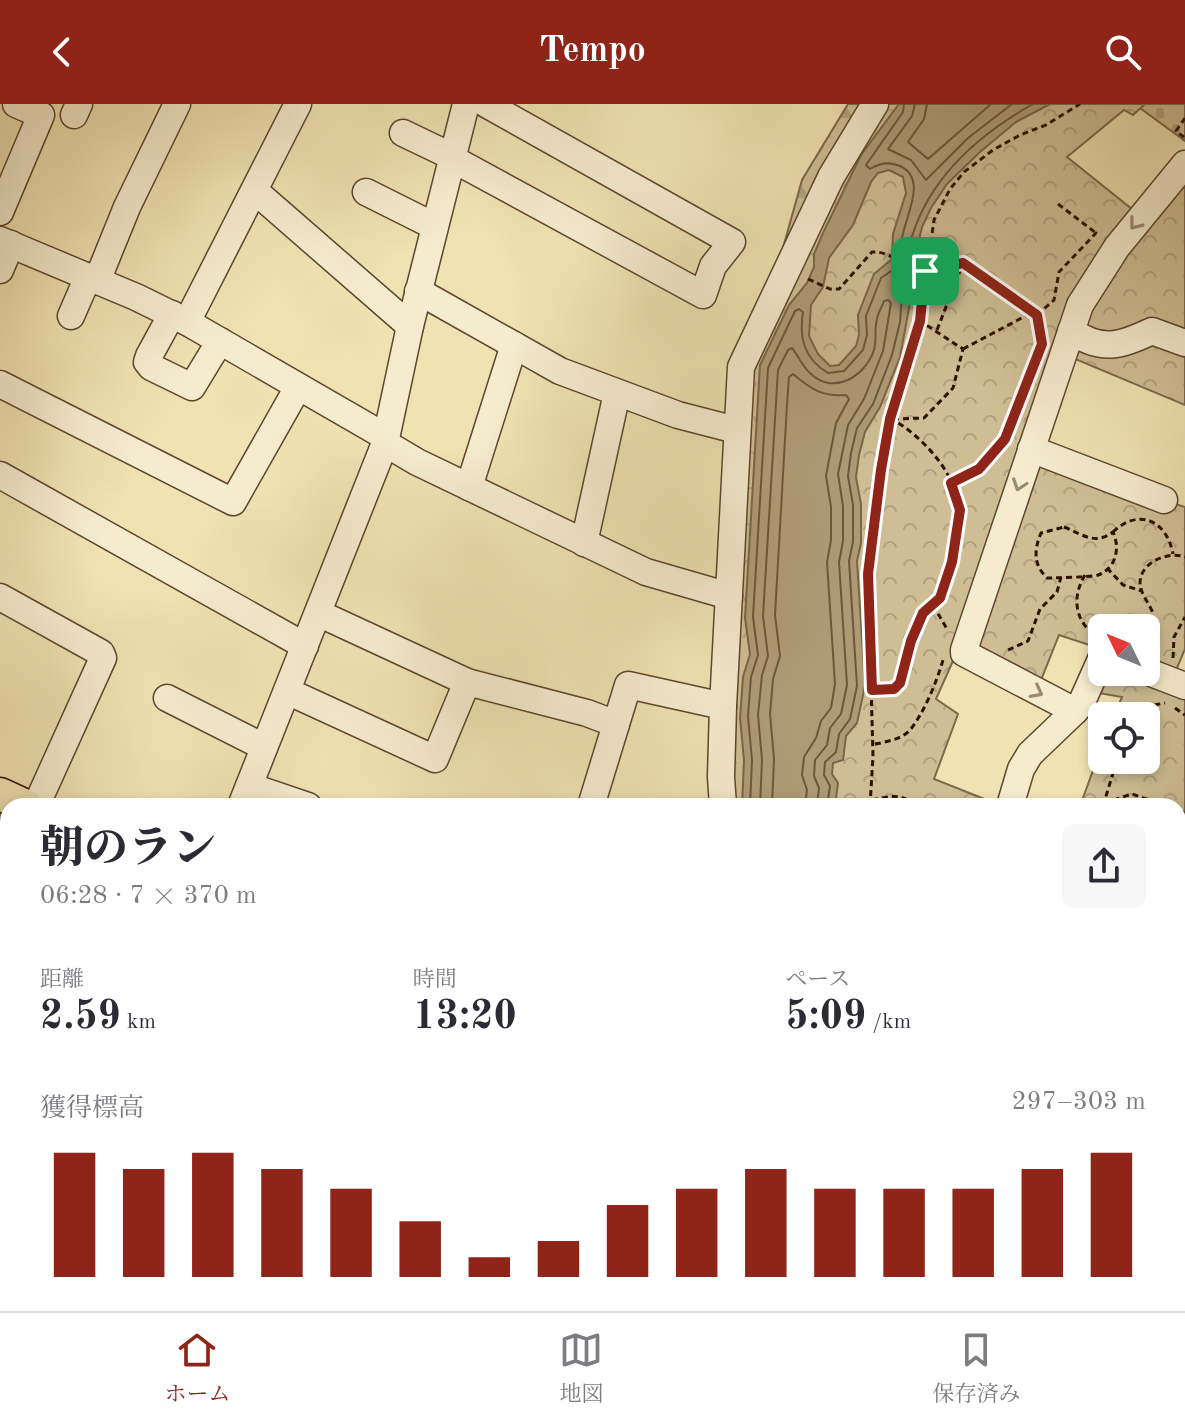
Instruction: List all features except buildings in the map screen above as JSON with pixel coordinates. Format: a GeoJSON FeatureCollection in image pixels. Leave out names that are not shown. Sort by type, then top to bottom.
{"type":"FeatureCollection","features":[{"type":"Feature","properties":{"kind":"street"},"geometry":{"type":"LineString","coordinates":[[0,212],[41,115],[16,104]]}},
{"type":"Feature","properties":{"kind":"street"},"geometry":{"type":"LineString","coordinates":[[71,316],[93,279],[177,104]]}},
{"type":"Feature","properties":{"kind":"street"},"geometry":{"type":"LineString","coordinates":[[220,341],[192,387],[151,367],[147,362],[179,318],[255,191],[298,104]]}},
{"type":"Feature","properties":{"kind":"street"},"geometry":{"type":"LineString","coordinates":[[245,796],[385,440],[418,291],[466,104]]}},
{"type":"Feature","properties":{"kind":"street"},"geometry":{"type":"LineString","coordinates":[[403,133],[703,295],[713,266],[732,242],[486,104]]}},
{"type":"Feature","properties":{"kind":"street"},"geometry":{"type":"LineString","coordinates":[[722,798],[723,706],[741,367],[831,177],[875,104]]}},
{"type":"Feature","properties":{"kind":"street"},"geometry":{"type":"LineString","coordinates":[[1075,711],[964,653],[958,633],[1031,449],[1053,350],[1071,331],[1106,240],[1185,164]]}},
{"type":"Feature","properties":{"kind":"street"},"geometry":{"type":"LineString","coordinates":[[255,191],[410,326]]}},
{"type":"Feature","properties":{"kind":"street"},"geometry":{"type":"LineString","coordinates":[[366,192],[434,226]]}},
{"type":"Feature","properties":{"kind":"street"},"geometry":{"type":"LineString","coordinates":[[0,270],[5,242],[93,279],[179,318],[469,487],[646,572],[729,596]]}},
{"type":"Feature","properties":{"kind":"street"},"geometry":{"type":"LineString","coordinates":[[418,291],[560,371],[678,415],[736,430]]}},
{"type":"Feature","properties":{"kind":"street"},"geometry":{"type":"LineString","coordinates":[[1071,331],[1106,347],[1128,342],[1152,331],[1185,343]]}},
{"type":"Feature","properties":{"kind":"street"},"geometry":{"type":"LineString","coordinates":[[469,487],[514,345]]}},
{"type":"Feature","properties":{"kind":"street"},"geometry":{"type":"LineString","coordinates":[[0,384],[233,502],[298,387]]}},
{"type":"Feature","properties":{"kind":"street"},"geometry":{"type":"LineString","coordinates":[[584,543],[617,393]]}},
{"type":"Feature","properties":{"kind":"street"},"geometry":{"type":"LineString","coordinates":[[1031,449],[1164,500]]}},
{"type":"Feature","properties":{"kind":"street"},"geometry":{"type":"LineString","coordinates":[[0,475],[305,646]]}},
{"type":"Feature","properties":{"kind":"street"},"geometry":{"type":"LineString","coordinates":[[0,598],[101,653],[103,658],[40,798]]}},
{"type":"Feature","properties":{"kind":"street"},"geometry":{"type":"LineString","coordinates":[[318,613],[467,682],[587,713],[616,724]]}},
{"type":"Feature","properties":{"kind":"street"},"geometry":{"type":"LineString","coordinates":[[1160,674],[1182,678]]}},
{"type":"Feature","properties":{"kind":"street"},"geometry":{"type":"LineString","coordinates":[[287,691],[435,759],[467,682]]}},
{"type":"Feature","properties":{"kind":"street"},"geometry":{"type":"LineString","coordinates":[[593,798],[628,685],[723,706]]}},
{"type":"Feature","properties":{"kind":"street"},"geometry":{"type":"LineString","coordinates":[[1012,798],[1021,769],[1030,754],[1075,711],[1089,686]]}},
{"type":"Feature","properties":{"kind":"street"},"geometry":{"type":"LineString","coordinates":[[167,698],[264,747]]}},
{"type":"Feature","properties":{"kind":"path"},"geometry":{"type":"LineString","coordinates":[[870,798],[873,744],[868,574],[891,419],[920,321],[934,220],[964,172],[993,150],[1046,125],[1080,104]]}},
{"type":"Feature","properties":{"kind":"path"},"geometry":{"type":"LineString","coordinates":[[1185,118],[1176,131],[1185,138]]}},
{"type":"Feature","properties":{"kind":"path"},"geometry":{"type":"LineString","coordinates":[[891,419],[924,418],[953,388],[963,349],[1035,314],[1054,300],[1059,272],[1106,240],[1058,204]]}},
{"type":"Feature","properties":{"kind":"path"},"geometry":{"type":"LineString","coordinates":[[803,276],[830,289],[839,289],[872,252],[889,254],[913,268],[925,271],[963,263],[1035,314],[1053,350],[1005,439],[979,469],[951,483]]}},
{"type":"Feature","properties":{"kind":"path"},"geometry":{"type":"LineString","coordinates":[[936,331],[963,263]]}},
{"type":"Feature","properties":{"kind":"path"},"geometry":{"type":"LineString","coordinates":[[920,321],[963,349]]}},
{"type":"Feature","properties":{"kind":"path"},"geometry":{"type":"LineString","coordinates":[[872,690],[894,689],[900,683],[911,641],[923,613],[940,598],[952,562],[960,510],[951,483],[932,453],[911,430],[891,419]]}},
{"type":"Feature","properties":{"kind":"path"},"geometry":{"type":"LineString","coordinates":[[1113,532],[1118,541],[1118,552],[1098,575],[1047,578],[1039,568],[1035,553],[1041,533],[1064,527],[1093,540],[1107,537],[1113,532],[1130,520],[1152,521],[1167,534],[1173,554]]}},
{"type":"Feature","properties":{"kind":"path"},"geometry":{"type":"LineString","coordinates":[[1153,614],[1140,579],[1149,565],[1173,554],[1185,557]]}},
{"type":"Feature","properties":{"kind":"path"},"geometry":{"type":"LineString","coordinates":[[1107,568],[1123,585],[1142,591]]}},
{"type":"Feature","properties":{"kind":"path"},"geometry":{"type":"LineString","coordinates":[[1085,575],[1078,600],[1080,620],[1088,630]]}},
{"type":"Feature","properties":{"kind":"path"},"geometry":{"type":"LineString","coordinates":[[933,605],[958,633],[1010,650],[1028,641],[1040,609],[1057,592],[1061,577]]}},
{"type":"Feature","properties":{"kind":"path"},"geometry":{"type":"LineString","coordinates":[[1182,678],[1172,663],[1174,637],[1185,617]]}},
{"type":"Feature","properties":{"kind":"path"},"geometry":{"type":"LineString","coordinates":[[873,744],[909,731],[934,688],[944,656]]}},
{"type":"Feature","properties":{"kind":"path"},"geometry":{"type":"LineString","coordinates":[[1160,704],[1169,702],[1185,715]]}},
{"type":"Feature","properties":{"kind":"path"},"geometry":{"type":"LineString","coordinates":[[1106,798],[1113,774]]}},
{"type":"Feature","properties":{"kind":"path"},"geometry":{"type":"LineString","coordinates":[[1121,798],[1132,794],[1143,798]]}},
{"type":"Feature","properties":{"kind":"path"},"geometry":{"type":"LineString","coordinates":[[881,798],[897,795],[908,798]]}},
{"type":"Feature","properties":{"kind":"green space"},"geometry":{"type":"Polygon","coordinates":[[[848,104],[862,104],[855,112],[791,244],[781,255],[802,180],[848,104]]]}},
{"type":"Feature","properties":{"kind":"green space"},"geometry":{"type":"Polygon","coordinates":[[[885,104],[1145,104],[1133,115],[1124,110],[1067,157],[1138,214],[1107,253],[956,654],[936,699],[958,714],[934,779],[982,798],[727,798],[748,368],[786,283],[885,104]]]}},
{"type":"Feature","properties":{"kind":"green space"},"geometry":{"type":"Polygon","coordinates":[[[1145,104],[1185,104],[1185,141],[1140,108],[1145,104]]]}},
{"type":"Feature","properties":{"kind":"green space"},"geometry":{"type":"Polygon","coordinates":[[[1185,174],[1185,405],[1068,356],[1085,305],[1185,174]]]}},
{"type":"Feature","properties":{"kind":"green space"},"geometry":{"type":"Polygon","coordinates":[[[1045,464],[1185,507],[1185,649],[1174,675],[1160,670],[1160,614],[1088,614],[1088,644],[1059,635],[1039,685],[973,651],[1036,468],[1045,464]]]}},
{"type":"Feature","properties":{"kind":"green space"},"geometry":{"type":"Polygon","coordinates":[[[1160,682],[1185,690],[1185,798],[1083,798],[1092,774],[1160,774],[1160,702],[1120,702],[1122,697],[1093,692],[1096,686],[1160,686],[1160,682]]]}},
{"type":"Feature","properties":{"kind":"water"},"geometry":{"type":"Polygon","coordinates":[[[899,104],[1050,104],[1016,122],[947,184],[922,227],[915,256],[906,271],[910,303],[900,357],[880,407],[865,432],[856,477],[861,504],[861,543],[857,561],[865,686],[857,723],[846,736],[843,760],[833,763],[832,774],[838,783],[836,798],[742,798],[744,760],[740,718],[743,677],[750,654],[745,618],[760,365],[789,305],[807,283],[823,233],[861,155],[899,104]],[[889,170],[878,173],[871,182],[853,225],[829,258],[823,287],[811,305],[809,336],[818,354],[830,366],[839,365],[856,346],[858,315],[874,274],[892,259],[893,234],[906,193],[903,177],[889,170]]]}},
{"type":"Feature","properties":{"kind":"route"},"geometry":{"type":"LineString","coordinates":[[963,263],[1037,315],[1042,344],[1005,439],[979,469],[951,483],[960,510],[952,562],[940,598],[923,613],[911,641],[900,683],[894,689],[872,690],[868,574],[881,470],[890,419],[920,321],[925,271],[963,263]]}}]}
